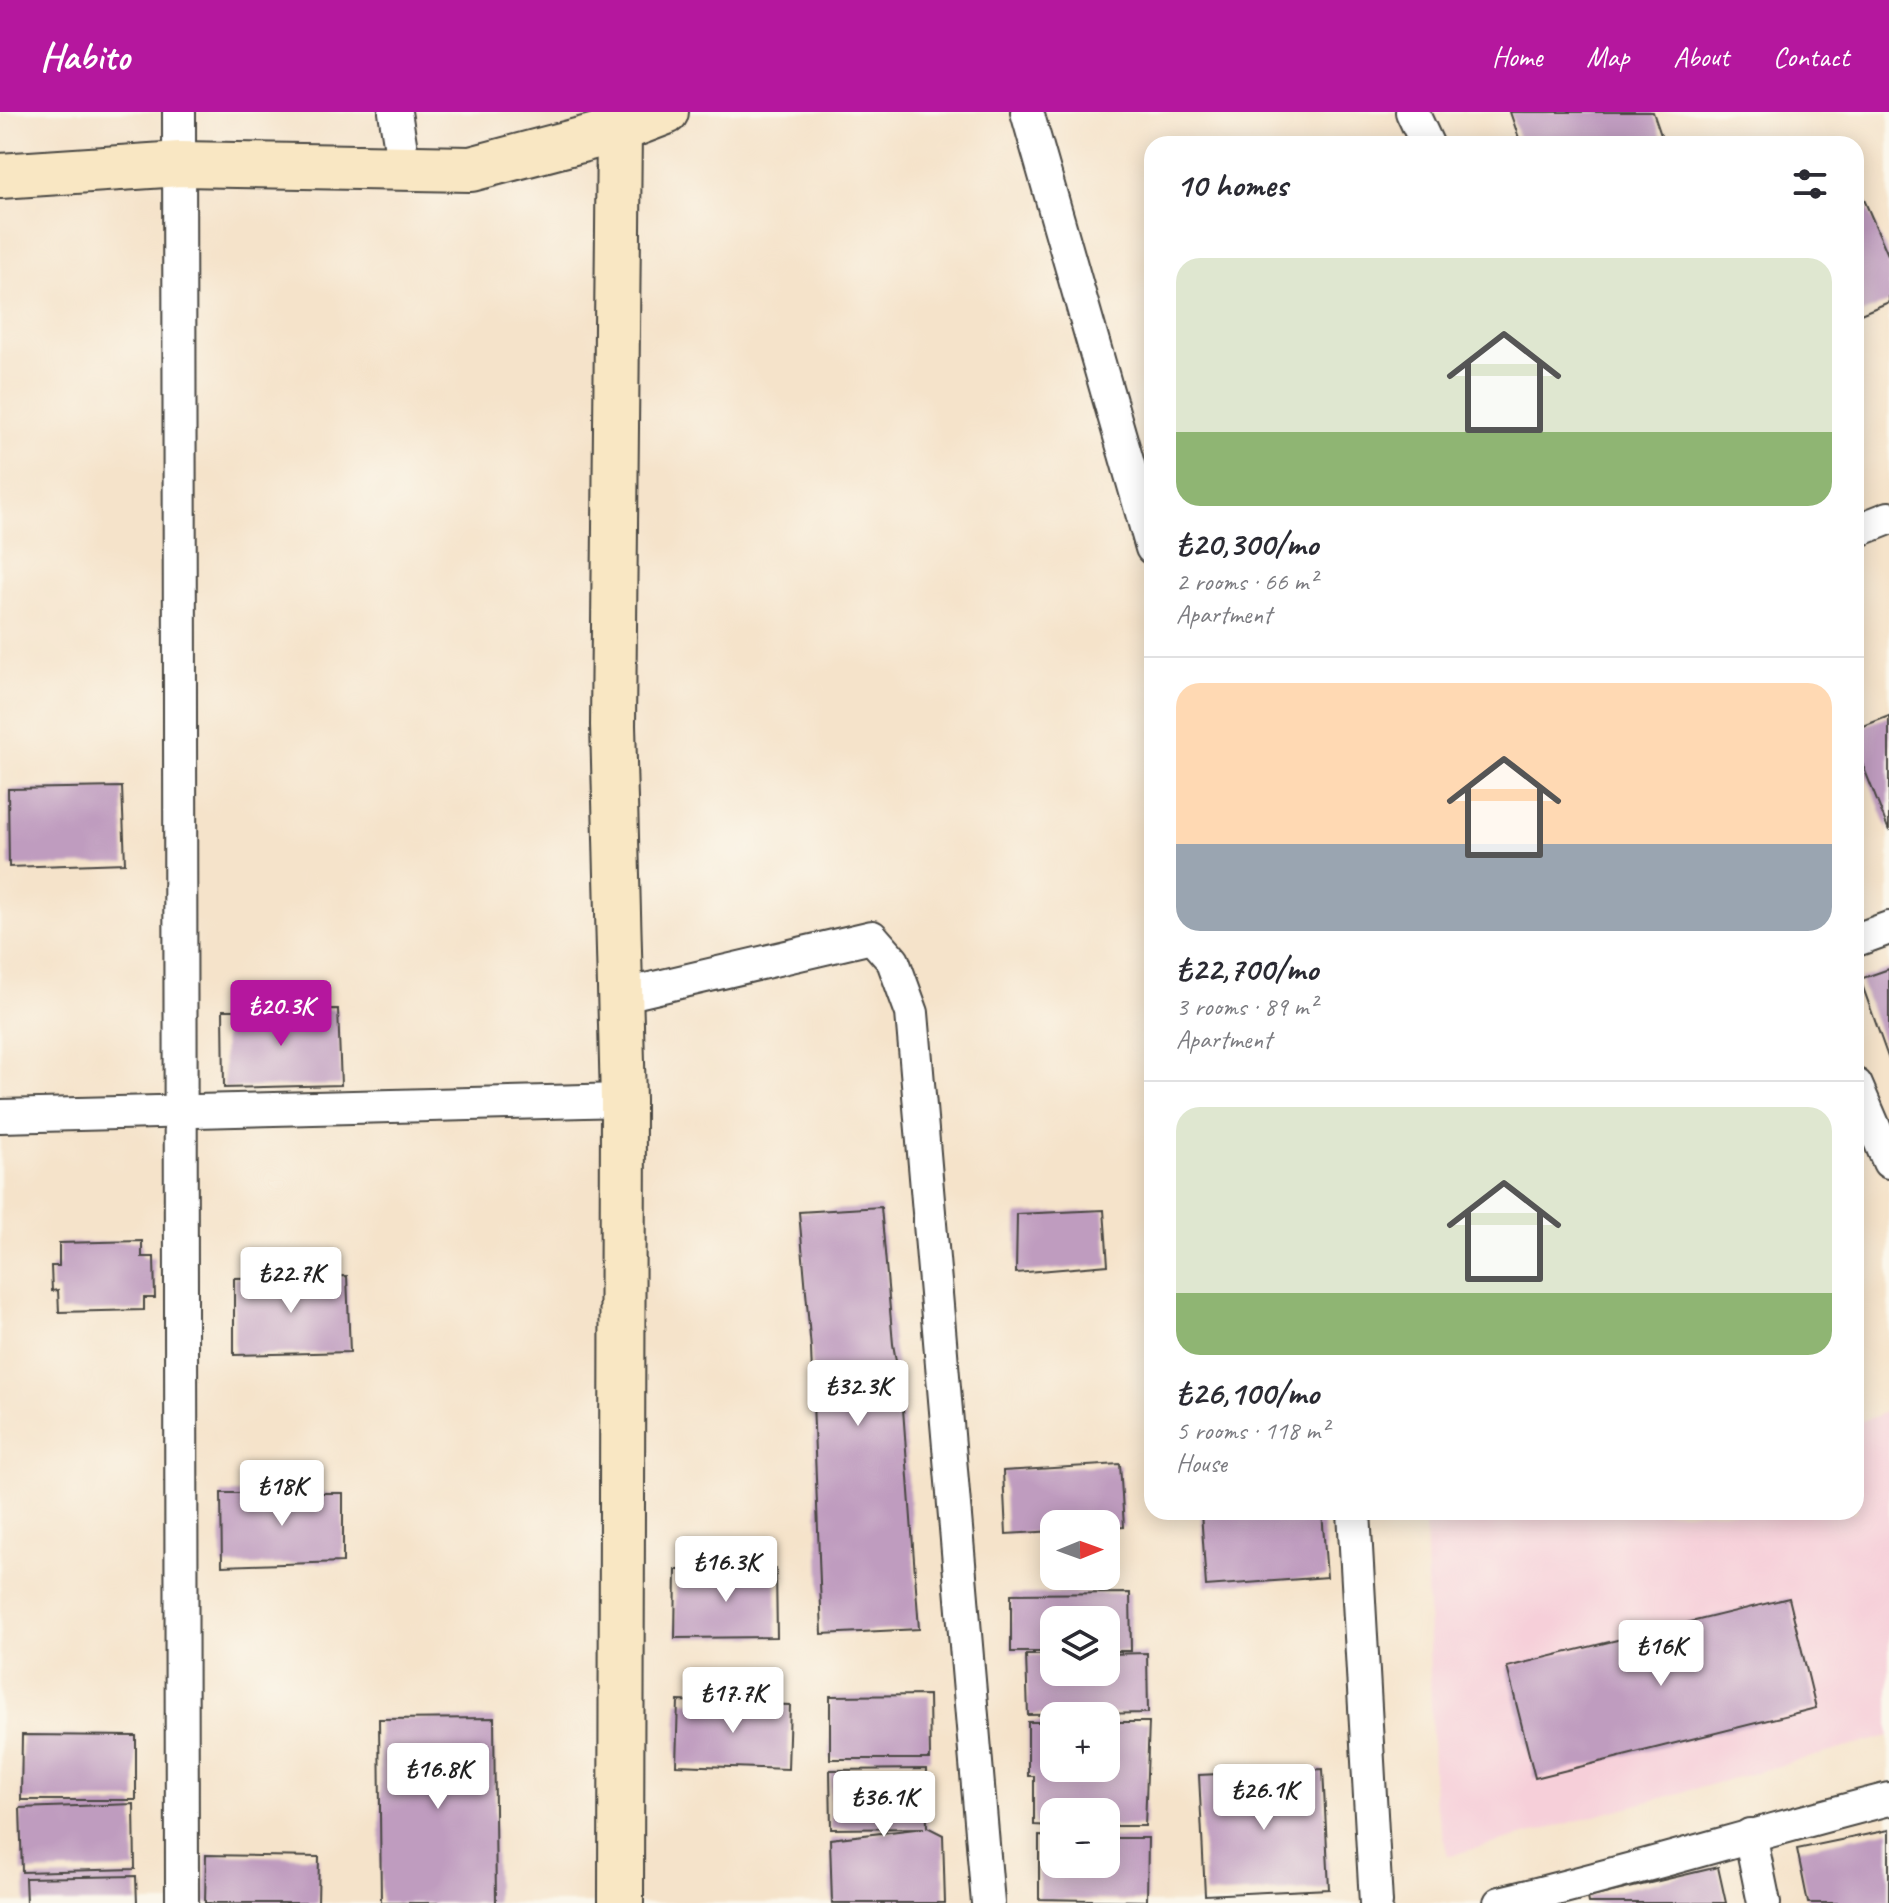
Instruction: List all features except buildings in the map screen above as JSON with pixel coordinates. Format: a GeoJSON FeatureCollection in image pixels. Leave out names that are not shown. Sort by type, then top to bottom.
{"type":"FeatureCollection","features":[{"type":"Feature","properties":{"kind":"street"},"geometry":{"type":"LineString","coordinates":[[179,112],[182,1903]]}},
{"type":"Feature","properties":{"kind":"street"},"geometry":{"type":"LineString","coordinates":[[395,112],[404,168]]}},
{"type":"Feature","properties":{"kind":"street"},"geometry":{"type":"LineString","coordinates":[[0,176],[180,164],[471,169],[619,130],[666,112]]}},
{"type":"Feature","properties":{"kind":"street"},"geometry":{"type":"LineString","coordinates":[[1027,112],[1144,520]]}},
{"type":"Feature","properties":{"kind":"street"},"geometry":{"type":"LineString","coordinates":[[1412,112],[1423,136]]}},
{"type":"Feature","properties":{"kind":"street"},"geometry":{"type":"LineString","coordinates":[[619,130],[613,725],[623,1100],[621,1903]]}},
{"type":"Feature","properties":{"kind":"street"},"geometry":{"type":"LineString","coordinates":[[1864,528],[1889,518]]}},
{"type":"Feature","properties":{"kind":"street"},"geometry":{"type":"LineString","coordinates":[[1864,937],[1889,928]]}},
{"type":"Feature","properties":{"kind":"street"},"geometry":{"type":"LineString","coordinates":[[620,996],[872,937],[893,961],[912,1013],[988,1903]]}},
{"type":"Feature","properties":{"kind":"street"},"geometry":{"type":"LineString","coordinates":[[0,1116],[623,1100]]}},
{"type":"Feature","properties":{"kind":"street"},"geometry":{"type":"LineString","coordinates":[[1864,1104],[1889,1162]]}},
{"type":"Feature","properties":{"kind":"street"},"geometry":{"type":"LineString","coordinates":[[1354,1520],[1376,1903]]}},
{"type":"Feature","properties":{"kind":"street"},"geometry":{"type":"LineString","coordinates":[[1500,1903],[1889,1799]]}},
{"type":"Feature","properties":{"kind":"street"},"geometry":{"type":"LineString","coordinates":[[1750,1835],[1764,1903]]}},
{"type":"Feature","properties":{"kind":"shaded area"},"geometry":{"type":"Polygon","coordinates":[[[1889,1409],[1889,1736],[1448,1856],[1434,1799],[1425,1520],[1864,1520],[1864,1420],[1889,1409]]]}}]}
